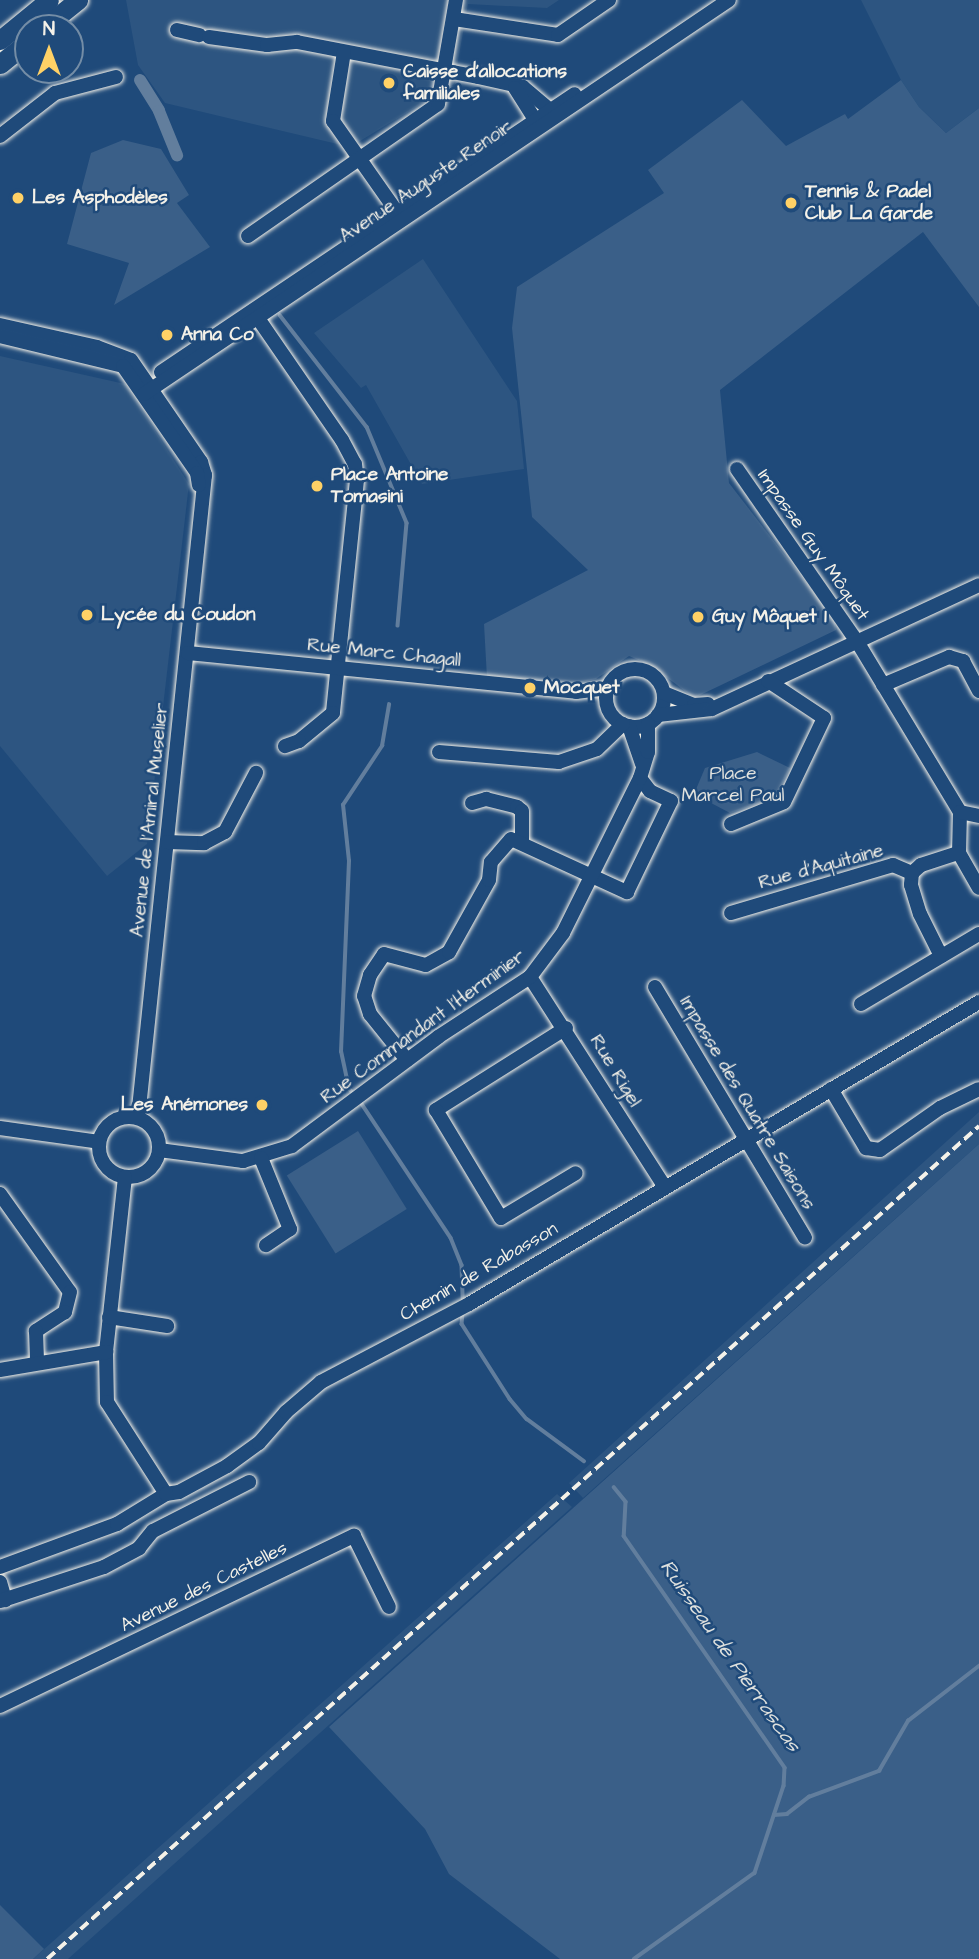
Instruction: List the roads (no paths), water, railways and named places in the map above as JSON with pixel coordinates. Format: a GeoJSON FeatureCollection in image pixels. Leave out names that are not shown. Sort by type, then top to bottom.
{"type":"FeatureCollection","features":[{"type":"Feature","properties":{"kind":"main road"},"geometry":{"type":"LineString","coordinates":[[0,40],[49,0]]}},
{"type":"Feature","properties":{"kind":"main road"},"geometry":{"type":"LineString","coordinates":[[60,14],[78,0]]}},
{"type":"Feature","properties":{"kind":"main road"},"geometry":{"type":"LineString","coordinates":[[0,64],[14,52]]}},
{"type":"Feature","properties":{"kind":"street"},"geometry":{"type":"LineString","coordinates":[[248,236],[438,104],[456,0]]}},
{"type":"Feature","properties":{"kind":"street"},"geometry":{"type":"LineString","coordinates":[[454,19],[558,34],[610,0]]}},
{"type":"Feature","properties":{"kind":"street","name":"Avenue Auguste Renoir"},"geometry":{"type":"LineString","coordinates":[[554,113],[714,0]]}},
{"type":"Feature","properties":{"kind":"street","name":"Avenue Auguste Renoir"},"geometry":{"type":"LineString","coordinates":[[146,387],[538,123],[729,0]]}},
{"type":"Feature","properties":{"kind":"street"},"geometry":{"type":"LineString","coordinates":[[177,30],[267,45],[297,42],[523,87],[554,113]]}},
{"type":"Feature","properties":{"kind":"street"},"geometry":{"type":"LineString","coordinates":[[344,52],[331,114],[359,160],[400,217]]}},
{"type":"Feature","properties":{"kind":"street"},"geometry":{"type":"LineString","coordinates":[[0,136],[55,93],[116,76]]}},
{"type":"Feature","properties":{"kind":"street"},"geometry":{"type":"LineString","coordinates":[[511,85],[526,99],[538,123]]}},
{"type":"Feature","properties":{"kind":"street"},"geometry":{"type":"LineString","coordinates":[[256,315],[355,464],[333,713],[299,741],[285,746]]}},
{"type":"Feature","properties":{"kind":"street"},"geometry":{"type":"LineString","coordinates":[[0,326],[120,354],[146,387]]}},
{"type":"Feature","properties":{"kind":"street"},"geometry":{"type":"LineString","coordinates":[[0,336],[113,362],[146,387]]}},
{"type":"Feature","properties":{"kind":"street","name":"Avenue de l'Amiral Muselier"},"geometry":{"type":"LineString","coordinates":[[138,1118],[206,489],[203,468],[146,387]]}},
{"type":"Feature","properties":{"kind":"street","name":"Impasse Guy Môquet"},"geometry":{"type":"LineString","coordinates":[[737,469],[858,643],[960,812]]}},
{"type":"Feature","properties":{"kind":"street"},"geometry":{"type":"LineString","coordinates":[[439,752],[559,762],[597,749],[626,725],[693,715],[858,643],[979,585]]}},
{"type":"Feature","properties":{"kind":"street","name":"Rue Marc Chagall"},"geometry":{"type":"LineString","coordinates":[[188,653],[576,692],[608,688]]}},
{"type":"Feature","properties":{"kind":"street"},"geometry":{"type":"LineString","coordinates":[[883,685],[949,657],[963,661],[979,691]]}},
{"type":"Feature","properties":{"kind":"street"},"geometry":{"type":"LineString","coordinates":[[407,1060],[370,1014],[364,996],[369,975],[384,954],[426,965],[449,952],[489,880],[491,862],[500,847],[511,839],[522,841],[627,892],[671,801],[650,791],[626,725],[607,704],[608,688],[618,674],[634,669],[650,673],[664,693],[694,705],[720,703]]}},
{"type":"Feature","properties":{"kind":"street"},"geometry":{"type":"LineString","coordinates":[[731,824],[784,802],[824,718],[786,697],[768,681]]}},
{"type":"Feature","properties":{"kind":"street","name":"Rue Marc Chagall"},"geometry":{"type":"LineString","coordinates":[[576,692],[607,704]]}},
{"type":"Feature","properties":{"kind":"street"},"geometry":{"type":"LineString","coordinates":[[653,720],[664,693]]}},
{"type":"Feature","properties":{"kind":"street","name":"Rue Commandant l'Herminier"},"geometry":{"type":"LineString","coordinates":[[159,1150],[223,1160],[261,1158],[292,1146],[407,1060],[530,977],[563,933],[642,773],[653,720]]}},
{"type":"Feature","properties":{"kind":"street"},"geometry":{"type":"LineString","coordinates":[[167,842],[204,843],[225,832],[256,773]]}},
{"type":"Feature","properties":{"kind":"street"},"geometry":{"type":"LineString","coordinates":[[472,803],[486,799],[517,807],[522,811],[522,841]]}},
{"type":"Feature","properties":{"kind":"street"},"geometry":{"type":"LineString","coordinates":[[979,816],[960,812],[959,853],[979,888]]}},
{"type":"Feature","properties":{"kind":"street","name":"Rue d'Aquitaine"},"geometry":{"type":"LineString","coordinates":[[731,913],[893,865],[912,873],[921,865],[959,853]]}},
{"type":"Feature","properties":{"kind":"street"},"geometry":{"type":"LineString","coordinates":[[912,873],[911,885],[920,914],[941,956]]}},
{"type":"Feature","properties":{"kind":"street"},"geometry":{"type":"LineString","coordinates":[[862,1004],[979,934]]}},
{"type":"Feature","properties":{"kind":"street","name":"Rue Rigel"},"geometry":{"type":"LineString","coordinates":[[530,977],[566,1028],[665,1187]]}},
{"type":"Feature","properties":{"kind":"street","name":"Impasse des Quatre Saisons"},"geometry":{"type":"LineString","coordinates":[[655,987],[805,1238]]}},
{"type":"Feature","properties":{"kind":"street","name":"Chemin de Rabasson"},"geometry":{"type":"LineString","coordinates":[[0,1567],[117,1524],[166,1494],[179,1492],[227,1466],[259,1443],[321,1382],[452,1312],[979,1002]]}},
{"type":"Feature","properties":{"kind":"street"},"geometry":{"type":"LineString","coordinates":[[566,1028],[436,1110],[501,1218],[576,1173]]}},
{"type":"Feature","properties":{"kind":"street"},"geometry":{"type":"LineString","coordinates":[[831,1088],[866,1148],[880,1150],[940,1108],[979,1089]]}},
{"type":"Feature","properties":{"kind":"street"},"geometry":{"type":"LineString","coordinates":[[138,1118],[152,1127],[159,1150],[144,1173],[125,1177],[105,1165],[99,1142],[113,1122],[138,1118]]}},
{"type":"Feature","properties":{"kind":"street"},"geometry":{"type":"LineString","coordinates":[[0,1128],[99,1142]]}},
{"type":"Feature","properties":{"kind":"street"},"geometry":{"type":"LineString","coordinates":[[261,1158],[290,1229],[266,1245]]}},
{"type":"Feature","properties":{"kind":"street"},"geometry":{"type":"LineString","coordinates":[[125,1177],[106,1352],[107,1402],[166,1494]]}},
{"type":"Feature","properties":{"kind":"street"},"geometry":{"type":"LineString","coordinates":[[0,1194],[70,1292],[65,1312],[36,1331],[37,1363]]}},
{"type":"Feature","properties":{"kind":"street"},"geometry":{"type":"LineString","coordinates":[[109,1317],[167,1326]]}},
{"type":"Feature","properties":{"kind":"street"},"geometry":{"type":"LineString","coordinates":[[0,1370],[106,1352]]}},
{"type":"Feature","properties":{"kind":"street"},"geometry":{"type":"LineString","coordinates":[[0,1581],[3,1600],[104,1567],[139,1548],[153,1531],[249,1482]]}},
{"type":"Feature","properties":{"kind":"street","name":"Avenue des Castelles"},"geometry":{"type":"LineString","coordinates":[[0,1706],[354,1536],[389,1607]]}},
{"type":"Feature","properties":{"kind":"waterway","name":"Ruisseau de Pierrascas"},"geometry":{"type":"LineString","coordinates":[[140,80],[159,111],[177,155]]}},
{"type":"Feature","properties":{"kind":"waterway","name":"Ruisseau de Pierrascas"},"geometry":{"type":"LineString","coordinates":[[280,315],[367,427],[407,523],[398,626]]}},
{"type":"Feature","properties":{"kind":"waterway","name":"Ruisseau de Pierrascas"},"geometry":{"type":"LineString","coordinates":[[355,1096],[349,1089],[341,1052],[349,861],[343,805],[382,746],[389,705]]}},
{"type":"Feature","properties":{"kind":"waterway","name":"Ruisseau de Pierrascas"},"geometry":{"type":"LineString","coordinates":[[360,1101],[451,1238],[462,1265],[463,1302]]}},
{"type":"Feature","properties":{"kind":"waterway","name":"Ruisseau de Pierrascas"},"geometry":{"type":"LineString","coordinates":[[463,1313],[462,1324],[510,1399],[527,1419],[584,1461]]}},
{"type":"Feature","properties":{"kind":"waterway","name":"Ruisseau de Pierrascas"},"geometry":{"type":"LineString","coordinates":[[614,1487],[626,1502],[624,1536],[785,1768],[784,1786],[755,1873],[635,1959]]}},
{"type":"Feature","properties":{"kind":"waterway"},"geometry":{"type":"LineString","coordinates":[[774,1815],[787,1814],[809,1797],[879,1771],[908,1721],[979,1666]]}},
{"type":"Feature","properties":{"kind":"railway"},"geometry":{"type":"LineString","coordinates":[[47,1959],[979,1126]]}},
{"type":"Feature","properties":{"kind":"place","name":"Caisse d'allocations familiales"},"geometry":{"type":"Point","coordinates":[389,83]}},
{"type":"Feature","properties":{"kind":"place","name":"Les Asphodèles"},"geometry":{"type":"Point","coordinates":[18,198]}},
{"type":"Feature","properties":{"kind":"place","name":"Tennis & Padel Club La Garde"},"geometry":{"type":"Point","coordinates":[791,203]}},
{"type":"Feature","properties":{"kind":"place","name":"Anna Co"},"geometry":{"type":"Point","coordinates":[167,335]}},
{"type":"Feature","properties":{"kind":"place","name":"Place Antoine Tomasini"},"geometry":{"type":"Point","coordinates":[317,486]}},
{"type":"Feature","properties":{"kind":"place","name":"Lycée du Coudon"},"geometry":{"type":"Point","coordinates":[87,615]}},
{"type":"Feature","properties":{"kind":"place","name":"Guy Môquet 1"},"geometry":{"type":"Point","coordinates":[698,617]}},
{"type":"Feature","properties":{"kind":"place","name":"Mocquet"},"geometry":{"type":"Point","coordinates":[530,688]}},
{"type":"Feature","properties":{"kind":"place","name":"Les Anémones"},"geometry":{"type":"Point","coordinates":[262,1105]}},
{"type":"Feature","properties":{"kind":"park label","name":"Place Marcel Paul"},"geometry":{"type":"Point","coordinates":[733,785]}}]}
